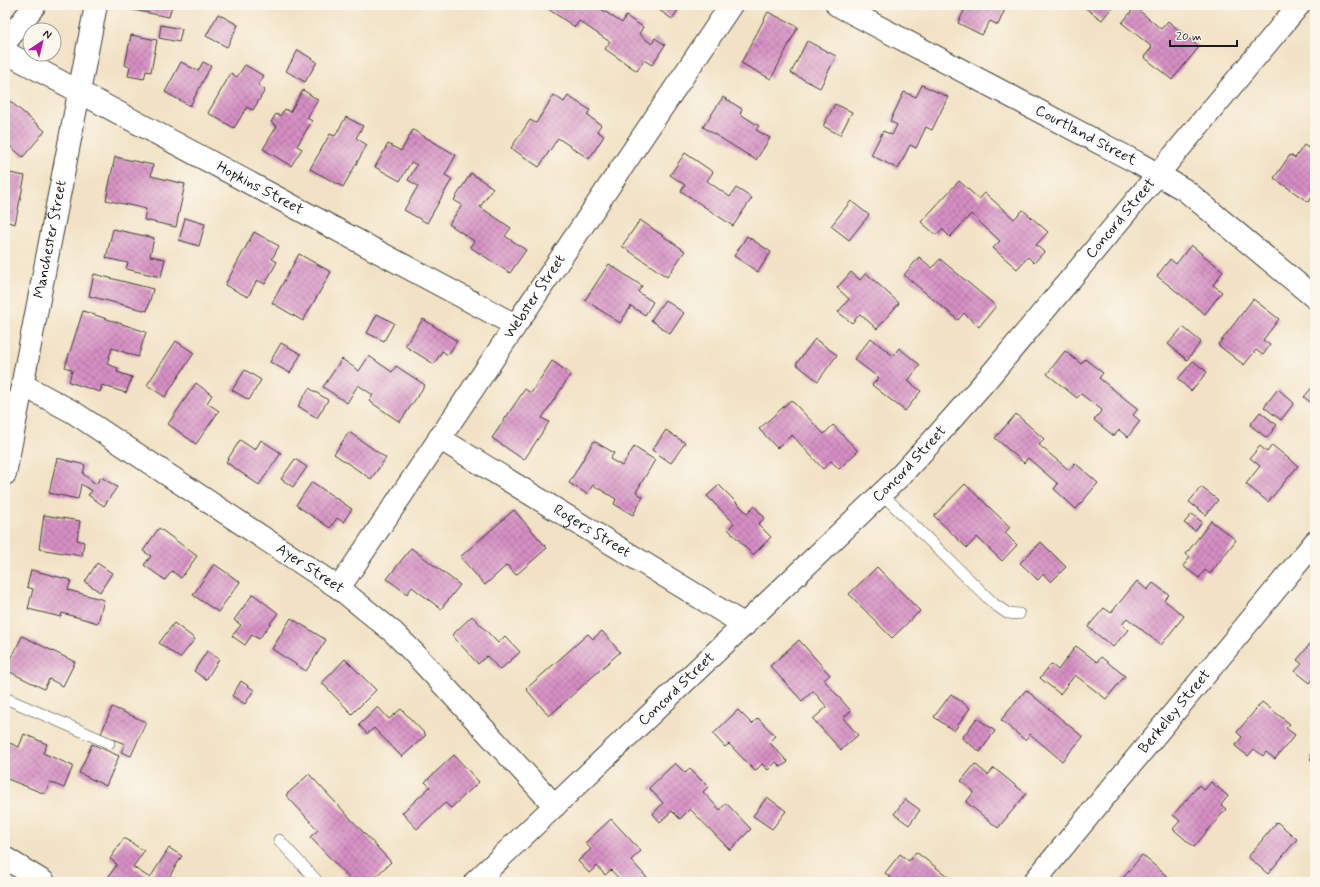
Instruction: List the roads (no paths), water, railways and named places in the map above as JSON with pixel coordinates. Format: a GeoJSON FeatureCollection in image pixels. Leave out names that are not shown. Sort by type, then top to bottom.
{"type":"FeatureCollection","features":[{"type":"Feature","properties":{"kind":"street"},"geometry":{"type":"LineString","coordinates":[[5,43],[35,5]]}},
{"type":"Feature","properties":{"kind":"street","name":"Manchester Street"},"geometry":{"type":"LineString","coordinates":[[5,474],[96,5]]}},
{"type":"Feature","properties":{"kind":"street","name":"Webster Street"},"geometry":{"type":"LineString","coordinates":[[339,588],[731,5]]}},
{"type":"Feature","properties":{"kind":"street","name":"Courtland Street"},"geometry":{"type":"LineString","coordinates":[[836,5],[1157,173],[1185,190],[1315,298]]}},
{"type":"Feature","properties":{"kind":"street","name":"Concord Street"},"geometry":{"type":"LineString","coordinates":[[475,882],[882,494],[936,438],[1299,5]]}},
{"type":"Feature","properties":{"kind":"street","name":"Hopkins Street"},"geometry":{"type":"LineString","coordinates":[[5,52],[515,325]]}},
{"type":"Feature","properties":{"kind":"street","name":"Ayer Street"},"geometry":{"type":"LineString","coordinates":[[23,385],[73,412],[339,588],[383,623],[408,647],[555,806]]}},
{"type":"Feature","properties":{"kind":"street","name":"Rogers Street"},"geometry":{"type":"LineString","coordinates":[[439,438],[745,625]]}},
{"type":"Feature","properties":{"kind":"street","name":"Berkeley Street"},"geometry":{"type":"LineString","coordinates":[[1034,882],[1315,542]]}},
{"type":"Feature","properties":{"kind":"street"},"geometry":{"type":"LineString","coordinates":[[5,858],[44,882]]}},
{"type":"Feature","properties":{"kind":"lane"},"geometry":{"type":"LineString","coordinates":[[882,494],[994,604],[1007,613],[1019,614]]}},
{"type":"Feature","properties":{"kind":"lane"},"geometry":{"type":"LineString","coordinates":[[5,698],[109,743]]}},
{"type":"Feature","properties":{"kind":"lane"},"geometry":{"type":"LineString","coordinates":[[279,840],[318,882]]}}]}
